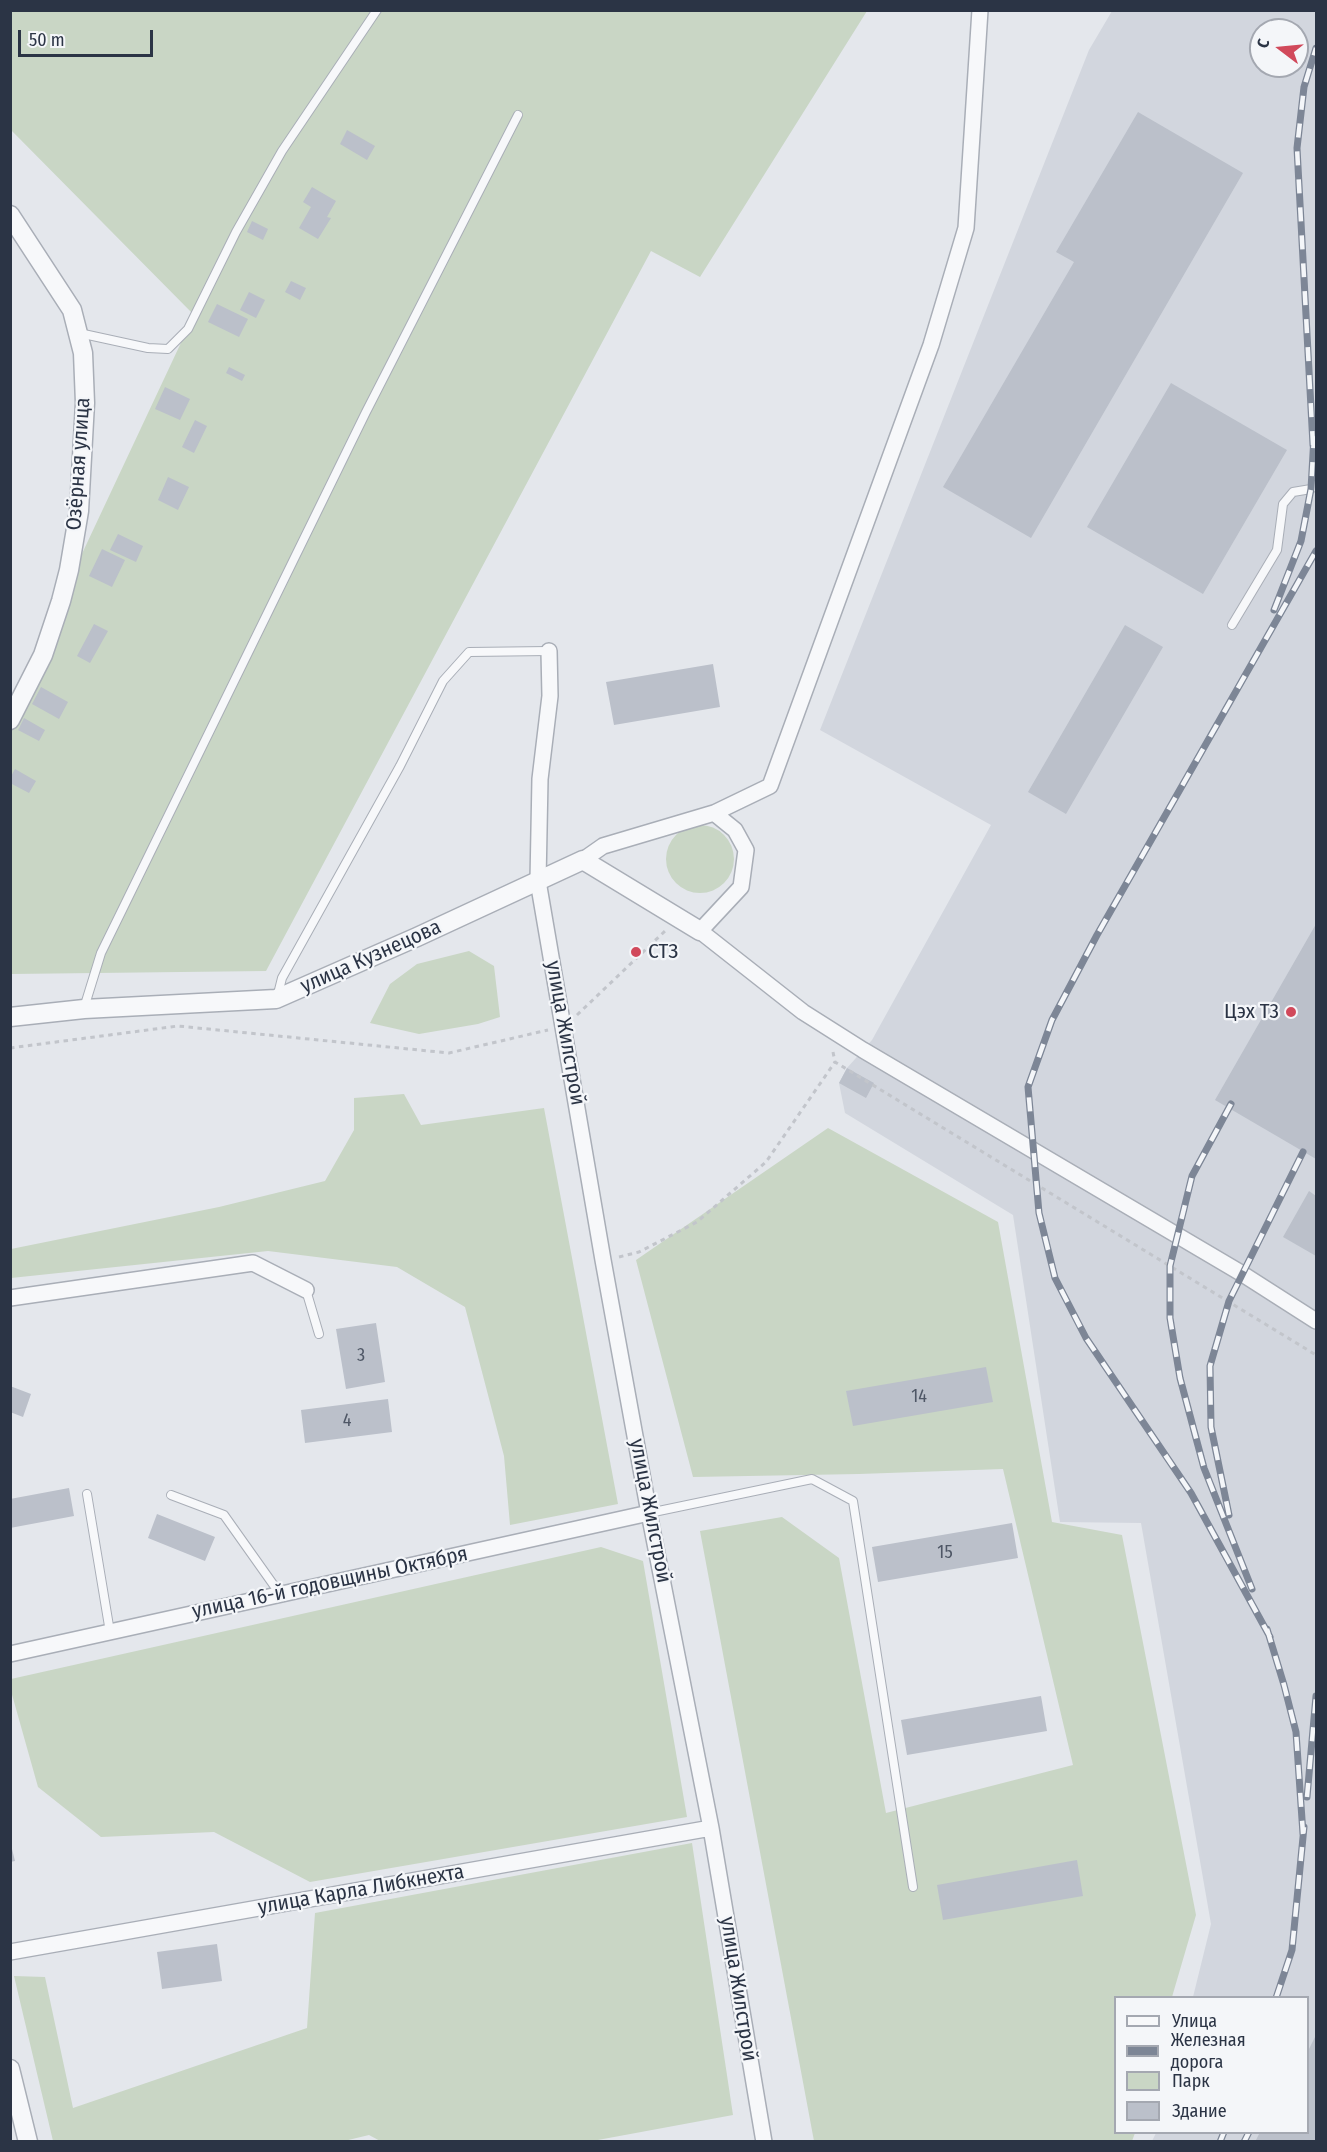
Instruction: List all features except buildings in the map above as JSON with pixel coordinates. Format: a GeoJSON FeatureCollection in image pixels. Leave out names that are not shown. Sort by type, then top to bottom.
{"type":"FeatureCollection","features":[{"type":"Feature","properties":{"kind":"street"},"geometry":{"type":"LineString","coordinates":[[980,10],[966,228],[931,345],[770,786],[714,813],[603,846],[583,860],[700,931],[804,1012],[863,1050],[1241,1273],[1317,1321]]}},
{"type":"Feature","properties":{"kind":"street","name":"Озёрная улица"},"geometry":{"type":"LineString","coordinates":[[10,215],[72,310],[83,353],[85,403],[79,511],[69,570],[43,656],[10,720]]}},
{"type":"Feature","properties":{"kind":"street","name":"улица Жилстрой"},"geometry":{"type":"LineString","coordinates":[[549,651],[550,696],[540,779],[538,881],[649,1513],[711,1828],[764,2142]]}},
{"type":"Feature","properties":{"kind":"street"},"geometry":{"type":"LineString","coordinates":[[700,931],[741,887],[746,850],[735,830],[714,813]]}},
{"type":"Feature","properties":{"kind":"street","name":"улица Кузнецова"},"geometry":{"type":"LineString","coordinates":[[10,1017],[84,1010],[276,999],[583,860]]}},
{"type":"Feature","properties":{"kind":"street","name":"улица 16-й годовщины Октября"},"geometry":{"type":"LineString","coordinates":[[10,1654],[649,1513]]}},
{"type":"Feature","properties":{"kind":"street","name":"улица Карла Либкнехта"},"geometry":{"type":"LineString","coordinates":[[10,1952],[711,1828]]}},
{"type":"Feature","properties":{"kind":"street"},"geometry":{"type":"LineString","coordinates":[[10,2069],[16,2109],[28,2142]]}},
{"type":"Feature","properties":{"kind":"lane"},"geometry":{"type":"LineString","coordinates":[[78,333],[148,348],[168,349],[188,329],[236,232],[282,152],[377,10]]}},
{"type":"Feature","properties":{"kind":"lane"},"geometry":{"type":"LineString","coordinates":[[84,1010],[106,942],[366,412],[518,115]]}},
{"type":"Feature","properties":{"kind":"lane"},"geometry":{"type":"LineString","coordinates":[[1232,625],[1277,550],[1283,504],[1293,492],[1311,489],[1317,484]]}},
{"type":"Feature","properties":{"kind":"lane"},"geometry":{"type":"LineString","coordinates":[[276,999],[282,978],[400,766],[443,681],[469,652],[549,651]]}},
{"type":"Feature","properties":{"kind":"lane"},"geometry":{"type":"LineString","coordinates":[[10,1298],[253,1263],[306,1290],[319,1334]]}},
{"type":"Feature","properties":{"kind":"lane"},"geometry":{"type":"LineString","coordinates":[[649,1513],[812,1479],[853,1501],[913,1887]]}},
{"type":"Feature","properties":{"kind":"lane"},"geometry":{"type":"LineString","coordinates":[[87,1494],[110,1632]]}},
{"type":"Feature","properties":{"kind":"lane"},"geometry":{"type":"LineString","coordinates":[[171,1495],[224,1515],[280,1594]]}},
{"type":"Feature","properties":{"kind":"path"},"geometry":{"type":"LineString","coordinates":[[10,1048],[178,1026],[449,1053],[564,1027],[667,929]]}},
{"type":"Feature","properties":{"kind":"path"},"geometry":{"type":"LineString","coordinates":[[603,1260],[639,1252],[697,1222],[766,1162],[835,1062],[832,1045]]}},
{"type":"Feature","properties":{"kind":"path"},"geometry":{"type":"LineString","coordinates":[[835,1062],[1317,1355]]}},
{"type":"Feature","properties":{"kind":"shaded area"},"geometry":{"type":"Polygon","coordinates":[[[1112,11],[1316,11],[1316,2141],[1152,2141],[1156,2134],[1309,2134],[1309,1996],[1193,1996],[1211,1924],[1141,1523],[1060,1522],[1013,1215],[845,1113],[839,1083],[847,1068],[872,1040],[991,825],[820,730],[1089,50],[1112,11]]]}},
{"type":"Feature","properties":{"kind":"green space"},"geometry":{"type":"Polygon","coordinates":[[[10,11],[867,11],[700,277],[651,251],[266,971],[11,974],[11,705],[194,315],[11,130],[10,11]]]}},
{"type":"Feature","properties":{"kind":"green space"},"geometry":{"type":"Polygon","coordinates":[[[700,825],[713,828],[724,835],[731,846],[734,859],[731,872],[724,883],[713,890],[700,893],[687,890],[676,883],[669,872],[666,859],[669,846],[676,835],[687,828],[700,825]]]}},
{"type":"Feature","properties":{"kind":"green space"},"geometry":{"type":"Polygon","coordinates":[[[469,951],[494,966],[500,1017],[478,1024],[419,1034],[370,1023],[390,984],[417,964],[469,951]]]}},
{"type":"Feature","properties":{"kind":"green space"},"geometry":{"type":"Polygon","coordinates":[[[404,1094],[421,1125],[544,1108],[618,1504],[510,1525],[504,1456],[465,1307],[397,1267],[268,1251],[11,1278],[11,1249],[219,1207],[325,1181],[354,1130],[354,1098],[404,1094]]]}},
{"type":"Feature","properties":{"kind":"green space"},"geometry":{"type":"Polygon","coordinates":[[[828,1128],[998,1222],[1052,1522],[1122,1535],[1196,1915],[1172,1996],[1114,1996],[1114,2134],[1135,2134],[1132,2141],[814,2141],[700,1531],[782,1517],[839,1558],[886,1813],[1073,1765],[1003,1469],[693,1477],[636,1260],[828,1128]]]}},
{"type":"Feature","properties":{"kind":"green space"},"geometry":{"type":"Polygon","coordinates":[[[601,1547],[643,1561],[687,1817],[310,1882],[214,1832],[101,1837],[38,1787],[11,1691],[11,1679],[601,1547]]]}},
{"type":"Feature","properties":{"kind":"green space"},"geometry":{"type":"Polygon","coordinates":[[[692,1843],[733,2115],[587,2142],[382,2142],[369,2135],[340,2142],[53,2141],[14,1976],[45,1977],[73,2108],[307,2028],[315,1913],[692,1843]]]}},
{"type":"Feature","properties":{"kind":"railway"},"geometry":{"type":"LineString","coordinates":[[1313,445],[1297,148],[1304,87],[1316,48]]}},
{"type":"Feature","properties":{"kind":"railway"},"geometry":{"type":"LineString","coordinates":[[1274,610],[1301,541],[1311,489],[1314,436]]}},
{"type":"Feature","properties":{"kind":"railway"},"geometry":{"type":"LineString","coordinates":[[1270,1637],[1191,1493],[1086,1338],[1055,1278],[1039,1213],[1028,1087],[1052,1020],[1097,935],[1316,551]]}},
{"type":"Feature","properties":{"kind":"railway"},"geometry":{"type":"LineString","coordinates":[[1231,1104],[1192,1176],[1170,1266],[1170,1318],[1180,1378],[1204,1468],[1252,1589]]}},
{"type":"Feature","properties":{"kind":"railway"},"geometry":{"type":"LineString","coordinates":[[1229,1515],[1211,1427],[1210,1366],[1229,1301],[1303,1152]]}},
{"type":"Feature","properties":{"kind":"railway"},"geometry":{"type":"LineString","coordinates":[[1267,1629],[1296,1732],[1303,1834]]}},
{"type":"Feature","properties":{"kind":"railway"},"geometry":{"type":"LineString","coordinates":[[1307,1797],[1316,1696]]}},
{"type":"Feature","properties":{"kind":"railway"},"geometry":{"type":"LineString","coordinates":[[1277,1996],[1292,1950],[1304,1827]]}},
{"type":"Feature","properties":{"kind":"railway"},"geometry":{"type":"LineString","coordinates":[[1220,2142],[1223,2134]]}},
{"type":"Feature","properties":{"kind":"railway"},"geometry":{"type":"LineString","coordinates":[[1244,2142],[1248,2134]]}},
{"type":"Feature","properties":{"kind":"place","name":"СТЗ"},"geometry":{"type":"Point","coordinates":[636,952]}},
{"type":"Feature","properties":{"kind":"place","name":"Цэх Т3"},"geometry":{"type":"Point","coordinates":[1291,1012]}}]}
